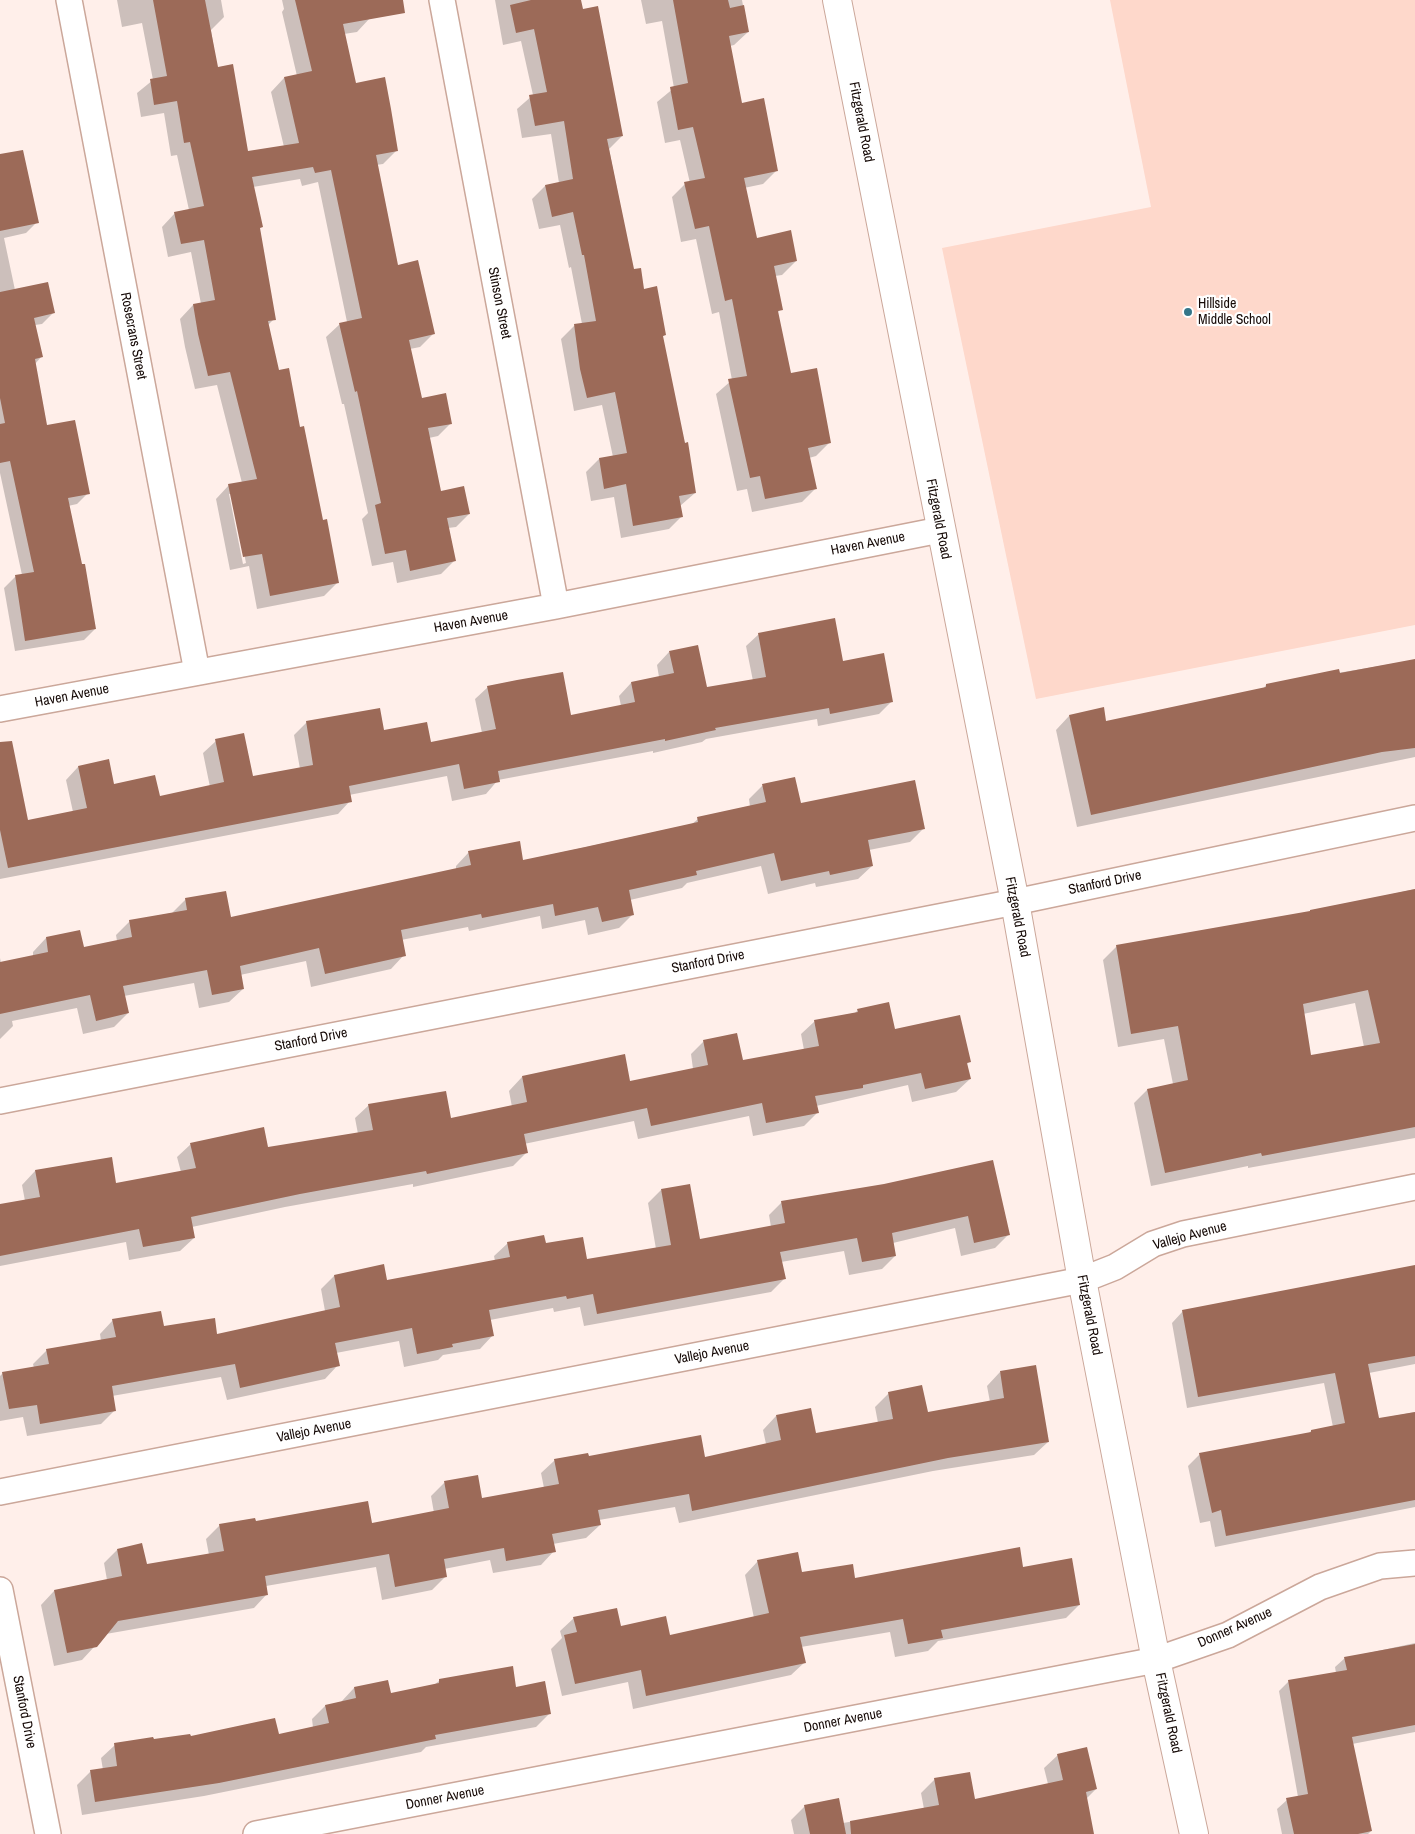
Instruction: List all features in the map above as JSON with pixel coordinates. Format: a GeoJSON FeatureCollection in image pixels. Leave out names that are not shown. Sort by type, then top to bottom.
{"type":"FeatureCollection","features":[{"type":"Feature","properties":{"kind":"main road","name":"Fitzgerald Road"},"geometry":{"type":"LineString","coordinates":[[837,0],[940,530],[1015,902],[1082,1280],[1156,1660],[1194,1834]]}},
{"type":"Feature","properties":{"kind":"street","name":"Rosecrans Street"},"geometry":{"type":"LineString","coordinates":[[68,0],[197,672]]}},
{"type":"Feature","properties":{"kind":"street","name":"Stinson Street"},"geometry":{"type":"LineString","coordinates":[[442,0],[556,606]]}},
{"type":"Feature","properties":{"kind":"street","name":"Haven Avenue"},"geometry":{"type":"LineString","coordinates":[[0,710],[556,606],[940,530]]}},
{"type":"Feature","properties":{"kind":"street","name":"Stanford Drive"},"geometry":{"type":"LineString","coordinates":[[0,1101],[1015,902],[1415,818]]}},
{"type":"Feature","properties":{"kind":"street","name":"Vallejo Avenue"},"geometry":{"type":"LineString","coordinates":[[0,1492],[1082,1280],[1114,1267],[1153,1244],[1183,1234],[1415,1187]]}},
{"type":"Feature","properties":{"kind":"street","name":"Donner Avenue"},"geometry":{"type":"LineString","coordinates":[[256,1834],[1156,1660],[1228,1635],[1320,1587],[1380,1566],[1415,1563]]}},
{"type":"Feature","properties":{"kind":"street","name":"Stanford Drive"},"geometry":{"type":"LineString","coordinates":[[0,1590],[48,1834]]}},
{"type":"Feature","properties":{"kind":"shaded area","name":"Hillside Middle School"},"geometry":{"type":"Polygon","coordinates":[[[1110,0],[1415,0],[1415,625],[1036,699],[942,248],[1151,207],[1110,0]]]}},
{"type":"Feature","properties":{"kind":"building"},"geometry":{"type":"Polygon","coordinates":[[[153,0],[205,0],[218,67],[233,64],[248,151],[299,143],[284,77],[312,71],[295,0],[403,0],[405,13],[343,24],[356,83],[385,77],[398,151],[376,155],[398,265],[418,260],[435,334],[409,340],[422,398],[446,393],[452,424],[428,428],[441,491],[464,486],[470,514],[447,518],[456,561],[410,571],[406,550],[385,554],[375,505],[381,503],[357,391],[355,392],[339,323],[362,318],[331,170],[315,173],[313,167],[252,177],[263,227],[260,228],[276,320],[268,321],[279,370],[289,368],[300,427],[304,426],[323,520],[327,519],[339,583],[270,596],[262,554],[243,557],[228,484],[257,479],[230,372],[208,376],[198,334],[193,304],[215,300],[204,240],[181,244],[174,212],[204,206],[190,142],[184,143],[177,101],[154,105],[150,79],[167,76],[153,0]]]}},
{"type":"Feature","properties":{"kind":"building"},"geometry":{"type":"Polygon","coordinates":[[[531,0],[581,0],[583,9],[598,6],[623,136],[607,139],[634,269],[641,268],[644,289],[657,286],[666,335],[663,336],[685,443],[688,442],[696,493],[679,496],[683,517],[633,526],[626,484],[604,489],[599,458],[627,453],[615,392],[587,398],[580,369],[574,324],[596,321],[584,255],[582,255],[573,212],[552,217],[545,185],[573,179],[564,121],[535,126],[529,95],[547,92],[534,29],[516,33],[510,5],[531,0]]]}},
{"type":"Feature","properties":{"kind":"building"},"geometry":{"type":"Polygon","coordinates":[[[673,0],[728,0],[730,8],[744,5],[749,32],[729,36],[742,103],[764,98],[778,171],[744,178],[757,238],[791,230],[797,261],[774,266],[783,310],[778,311],[791,373],[817,368],[831,443],[808,448],[817,489],[765,499],[760,476],[750,478],[728,379],[747,376],[732,299],[725,301],[709,226],[695,229],[684,182],[705,178],[693,127],[678,130],[670,87],[688,83],[673,0]]]}},
{"type":"Feature","properties":{"kind":"building"},"geometry":{"type":"Polygon","coordinates":[[[23,150],[39,223],[0,231],[0,154],[23,150]]]}},
{"type":"Feature","properties":{"kind":"building"},"geometry":{"type":"Polygon","coordinates":[[[48,282],[55,313],[34,318],[43,357],[35,359],[47,425],[75,420],[90,494],[68,498],[82,564],[85,564],[96,629],[25,641],[15,575],[34,572],[10,461],[0,463],[0,424],[5,423],[0,398],[0,292],[48,282]]]}},
{"type":"Feature","properties":{"kind":"building"},"geometry":{"type":"Polygon","coordinates":[[[835,618],[843,661],[884,653],[893,702],[830,714],[829,708],[715,728],[716,730],[665,741],[665,739],[498,771],[500,782],[464,789],[459,764],[349,786],[352,802],[8,868],[0,830],[0,742],[12,741],[28,820],[87,808],[78,766],[109,759],[114,784],[155,775],[160,796],[224,782],[215,739],[244,733],[253,776],[313,765],[306,721],[380,708],[384,730],[427,722],[431,742],[496,729],[487,686],[563,672],[571,715],[635,702],[631,682],[674,673],[669,651],[698,645],[707,687],[766,677],[758,633],[835,618]]]}},
{"type":"Feature","properties":{"kind":"building"},"geometry":{"type":"Polygon","coordinates":[[[1415,659],[1415,748],[1382,752],[1091,815],[1069,715],[1104,707],[1106,721],[1266,687],[1266,684],[1339,669],[1340,673],[1415,659]]]}},
{"type":"Feature","properties":{"kind":"building"},"geometry":{"type":"Polygon","coordinates":[[[795,777],[801,803],[915,780],[925,829],[868,840],[873,866],[830,875],[829,871],[781,881],[774,853],[696,871],[697,875],[629,890],[634,915],[602,922],[598,907],[555,916],[553,904],[482,918],[481,914],[401,930],[406,956],[325,974],[319,948],[240,966],[244,989],[212,995],[207,970],[123,986],[129,1013],[96,1021],[90,995],[0,1014],[0,962],[48,952],[46,937],[80,930],[84,947],[132,937],[129,920],[187,910],[185,898],[226,891],[231,917],[471,865],[468,851],[520,841],[523,860],[585,847],[698,822],[697,817],[766,802],[762,784],[795,777]]]}},
{"type":"Feature","properties":{"kind":"building"},"geometry":{"type":"Polygon","coordinates":[[[1415,889],[1415,1127],[1262,1156],[1261,1153],[1165,1173],[1147,1089],[1188,1080],[1178,1026],[1131,1034],[1116,945],[1415,889]],[[1368,990],[1303,1004],[1311,1055],[1380,1043],[1368,990]]]}},
{"type":"Feature","properties":{"kind":"building"},"geometry":{"type":"Polygon","coordinates":[[[889,1002],[895,1029],[960,1015],[971,1062],[967,1063],[971,1079],[925,1089],[921,1073],[863,1085],[863,1088],[815,1096],[819,1113],[766,1123],[762,1103],[651,1126],[647,1108],[524,1134],[528,1153],[427,1174],[426,1171],[300,1194],[191,1217],[195,1238],[143,1247],[139,1229],[0,1256],[0,1204],[40,1197],[35,1170],[112,1157],[116,1183],[196,1168],[190,1143],[264,1127],[268,1147],[373,1130],[368,1104],[446,1091],[451,1118],[527,1102],[522,1076],[625,1054],[630,1081],[708,1065],[703,1040],[737,1033],[743,1060],[819,1046],[814,1020],[858,1012],[857,1009],[889,1002]]]}},
{"type":"Feature","properties":{"kind":"building"},"geometry":{"type":"Polygon","coordinates":[[[993,1160],[1010,1235],[974,1243],[968,1216],[892,1233],[896,1256],[862,1262],[857,1238],[780,1252],[786,1279],[597,1314],[593,1294],[567,1299],[566,1296],[489,1310],[494,1336],[452,1344],[453,1347],[417,1354],[412,1328],[335,1343],[340,1366],[240,1388],[235,1364],[112,1386],[116,1411],[40,1424],[37,1405],[9,1409],[2,1372],[49,1364],[46,1349],[116,1337],[112,1319],[161,1311],[164,1326],[215,1318],[217,1334],[340,1307],[334,1275],[384,1264],[387,1280],[510,1257],[507,1242],[544,1235],[546,1243],[583,1237],[587,1259],[671,1245],[661,1189],[690,1184],[700,1239],[785,1223],[781,1201],[884,1184],[993,1160]]]}},
{"type":"Feature","properties":{"kind":"building"},"geometry":{"type":"Polygon","coordinates":[[[1415,1265],[1415,1356],[1368,1364],[1379,1418],[1415,1412],[1415,1500],[1226,1536],[1221,1510],[1212,1513],[1199,1453],[1311,1432],[1311,1430],[1345,1423],[1335,1373],[1198,1397],[1182,1310],[1415,1265]]]}},
{"type":"Feature","properties":{"kind":"building"},"geometry":{"type":"Polygon","coordinates":[[[1036,1365],[1049,1442],[948,1458],[692,1511],[689,1494],[598,1510],[601,1525],[552,1534],[556,1552],[506,1561],[504,1548],[444,1559],[447,1577],[395,1587],[389,1554],[265,1576],[268,1595],[118,1621],[97,1647],[67,1653],[54,1590],[122,1576],[117,1549],[142,1543],[147,1564],[224,1551],[219,1524],[255,1518],[256,1521],[368,1501],[372,1523],[449,1508],[444,1481],[478,1475],[482,1498],[559,1484],[554,1459],[588,1453],[589,1456],[701,1435],[705,1457],[781,1440],[776,1415],[811,1408],[816,1433],[893,1419],[888,1392],[922,1385],[928,1412],[1004,1398],[1000,1371],[1036,1365]]]}},
{"type":"Feature","properties":{"kind":"building"},"geometry":{"type":"Polygon","coordinates":[[[1020,1547],[1023,1567],[1072,1558],[1080,1605],[941,1630],[943,1638],[908,1644],[903,1619],[800,1637],[806,1663],[646,1696],[641,1670],[575,1684],[564,1635],[577,1632],[573,1617],[617,1608],[621,1626],[666,1616],[670,1635],[769,1613],[757,1560],[798,1552],[802,1572],[853,1564],[855,1578],[1020,1547]]]}},
{"type":"Feature","properties":{"kind":"building"},"geometry":{"type":"Polygon","coordinates":[[[1415,1644],[1415,1725],[1352,1737],[1372,1831],[1358,1834],[1294,1834],[1286,1798],[1308,1794],[1288,1680],[1347,1670],[1344,1657],[1415,1644]]]}},
{"type":"Feature","properties":{"kind":"building"},"geometry":{"type":"Polygon","coordinates":[[[513,1666],[516,1687],[545,1681],[551,1714],[435,1735],[436,1739],[219,1783],[95,1802],[90,1770],[117,1766],[114,1743],[153,1737],[154,1739],[190,1734],[191,1736],[275,1718],[279,1734],[329,1723],[325,1705],[356,1698],[354,1687],[388,1680],[391,1693],[439,1683],[439,1679],[513,1666]]]}},
{"type":"Feature","properties":{"kind":"building"},"geometry":{"type":"Polygon","coordinates":[[[1087,1747],[1097,1789],[1086,1792],[1094,1834],[851,1834],[850,1821],[939,1805],[934,1778],[970,1772],[975,1799],[1063,1780],[1057,1754],[1087,1747]]]}},
{"type":"Feature","properties":{"kind":"building"},"geometry":{"type":"Polygon","coordinates":[[[839,1798],[846,1834],[810,1834],[804,1805],[839,1798]]]}},
{"type":"Feature","properties":{"kind":"place","name":"Hillside Middle School"},"geometry":{"type":"Point","coordinates":[1188,312]}}]}
